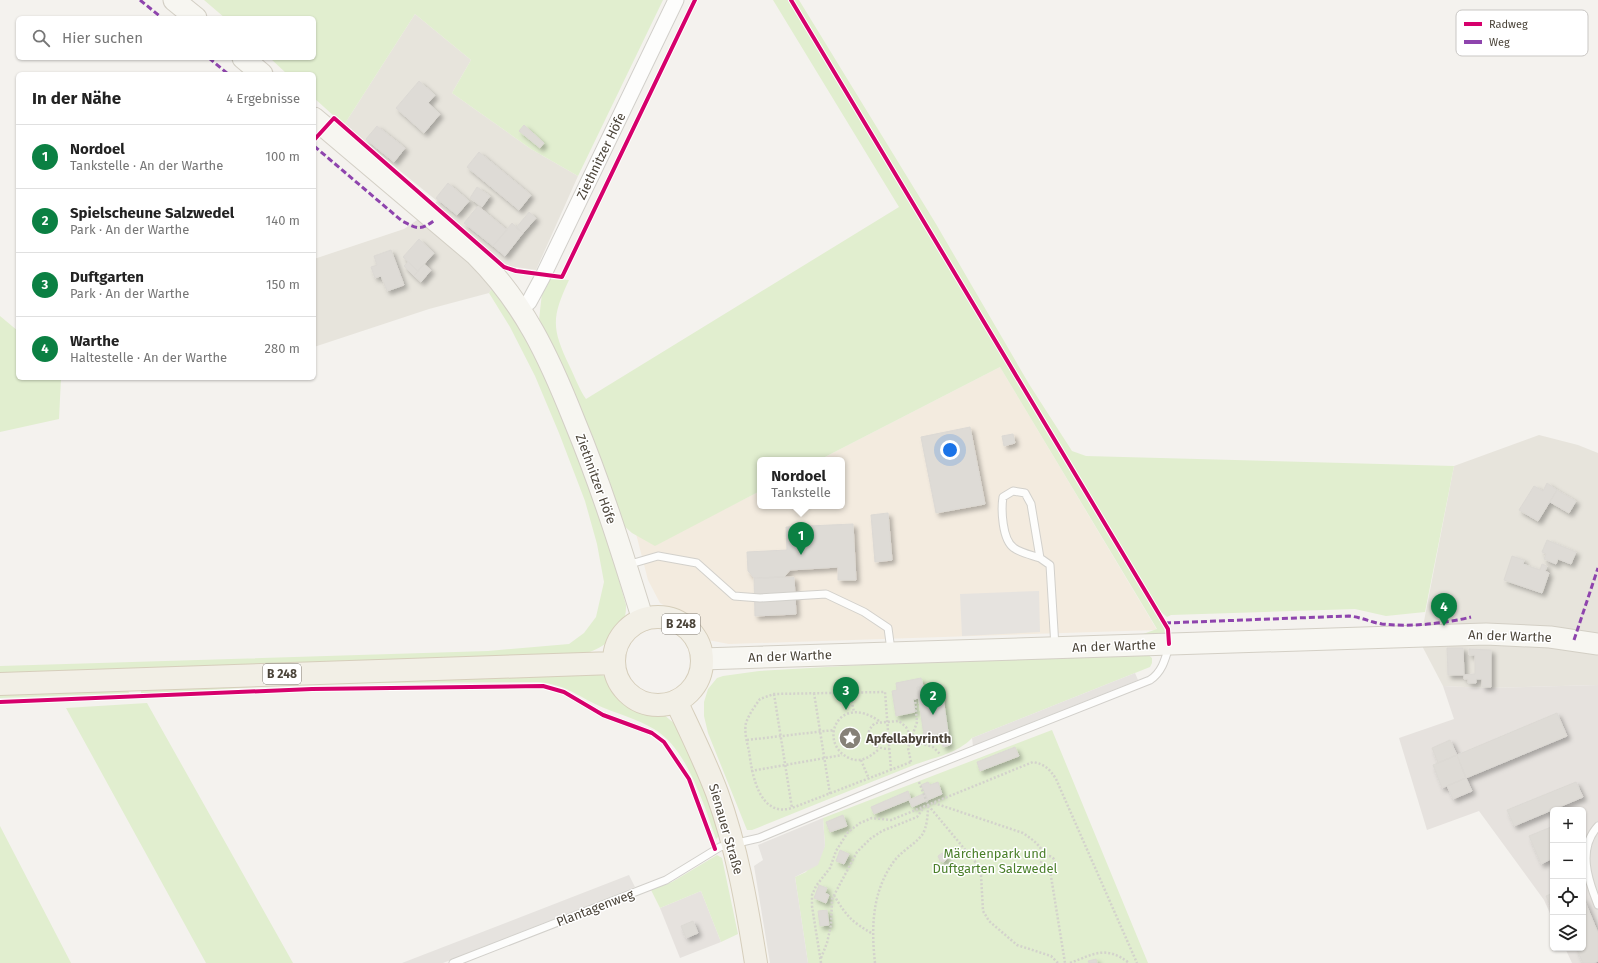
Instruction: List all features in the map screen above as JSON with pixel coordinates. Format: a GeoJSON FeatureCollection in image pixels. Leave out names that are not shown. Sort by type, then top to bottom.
{"type":"FeatureCollection","features":[{"type":"Feature","properties":{"kind":"main road"},"geometry":{"type":"LineString","coordinates":[[174,0],[194,16]]}},
{"type":"Feature","properties":{"kind":"main road"},"geometry":{"type":"LineString","coordinates":[[245,60],[260,72]]}},
{"type":"Feature","properties":{"kind":"main road","name":"Ziethnitzer Höfe"},"geometry":{"type":"LineString","coordinates":[[316,120],[476,255],[500,280],[521,308],[548,360],[578,428],[602,492],[643,620]]}},
{"type":"Feature","properties":{"kind":"main road","name":"B 248"},"geometry":{"type":"LineString","coordinates":[[656,617],[670,619],[682,624],[692,634],[699,646],[702,659],[701,672],[696,684],[687,694],[676,701],[653,705],[641,702],[630,695],[622,686],[616,675],[614,663],[616,649],[621,637],[631,627],[643,620],[656,617]]}},
{"type":"Feature","properties":{"kind":"main road","name":"An der Warthe"},"geometry":{"type":"LineString","coordinates":[[702,659],[1486,634],[1550,637],[1598,644]]}},
{"type":"Feature","properties":{"kind":"main road","name":"B 248"},"geometry":{"type":"LineString","coordinates":[[0,684],[614,663]]}},
{"type":"Feature","properties":{"kind":"main road","name":"Sienauer Straße"},"geometry":{"type":"LineString","coordinates":[[676,701],[707,766],[733,843],[743,888],[756,963]]}},
{"type":"Feature","properties":{"kind":"street","name":"Ziethnitzer Höfe"},"geometry":{"type":"LineString","coordinates":[[521,308],[529,302],[542,278],[676,0]]}},
{"type":"Feature","properties":{"kind":"lane"},"geometry":{"type":"LineString","coordinates":[[1040,558],[1031,504],[1025,493],[1013,491],[1003,497],[1001,509],[1006,537],[1009,544],[1014,548],[1040,558],[1050,565],[1055,648]]}},
{"type":"Feature","properties":{"kind":"lane"},"geometry":{"type":"LineString","coordinates":[[626,565],[658,556],[697,563],[734,596],[760,598],[826,594],[864,612],[888,628],[891,653]]}},
{"type":"Feature","properties":{"kind":"lane","name":"Plantagenweg"},"geometry":{"type":"LineString","coordinates":[[453,963],[666,880],[715,849],[733,843],[759,838],[915,772],[1150,680],[1156,676],[1162,668],[1169,644]]}},
{"type":"Feature","properties":{"kind":"lane"},"geometry":{"type":"LineString","coordinates":[[1598,826],[1590,834],[1585,855],[1588,880],[1598,905]]}},
{"type":"Feature","properties":{"kind":"path"},"geometry":{"type":"LineString","coordinates":[[891,770],[886,692],[774,694],[760,699],[746,724],[751,771],[758,792],[768,805],[776,810],[785,811],[869,779],[911,762]]}},
{"type":"Feature","properties":{"kind":"path"},"geometry":{"type":"LineString","coordinates":[[814,693],[830,794]]}},
{"type":"Feature","properties":{"kind":"path"},"geometry":{"type":"LineString","coordinates":[[850,693],[854,712]]}},
{"type":"Feature","properties":{"kind":"path"},"geometry":{"type":"LineString","coordinates":[[774,694],[792,808]]}},
{"type":"Feature","properties":{"kind":"path"},"geometry":{"type":"LineString","coordinates":[[915,699],[917,722],[908,750],[911,762],[928,805],[976,864],[981,875],[983,911],[989,921],[1017,945],[1051,956],[1058,963]]}},
{"type":"Feature","properties":{"kind":"path"},"geometry":{"type":"LineString","coordinates":[[879,722],[863,712],[854,712],[841,718],[834,730],[833,739],[842,755],[852,760],[861,760],[870,757],[879,749]]}},
{"type":"Feature","properties":{"kind":"path"},"geometry":{"type":"LineString","coordinates":[[890,749],[879,749],[871,744],[868,735],[871,726],[879,722],[901,722],[906,727],[913,741],[937,750],[943,761]]}},
{"type":"Feature","properties":{"kind":"path"},"geometry":{"type":"LineString","coordinates":[[747,740],[834,730]]}},
{"type":"Feature","properties":{"kind":"path"},"geometry":{"type":"LineString","coordinates":[[751,771],[842,755]]}},
{"type":"Feature","properties":{"kind":"path"},"geometry":{"type":"LineString","coordinates":[[861,760],[869,779]]}},
{"type":"Feature","properties":{"kind":"path"},"geometry":{"type":"LineString","coordinates":[[821,963],[812,906],[812,895],[816,886],[830,868],[836,851],[848,832],[860,823],[872,818],[891,820],[1033,762],[1040,763],[1050,769],[1137,963]]}},
{"type":"Feature","properties":{"kind":"path"},"geometry":{"type":"LineString","coordinates":[[933,803],[1023,833],[1035,841],[1043,850],[1045,857]]}},
{"type":"Feature","properties":{"kind":"path"},"geometry":{"type":"LineString","coordinates":[[875,963],[873,934],[875,902],[882,884],[894,862],[922,834],[928,805]]}},
{"type":"Feature","properties":{"kind":"path"},"geometry":{"type":"LineString","coordinates":[[820,959],[832,926],[832,899],[857,852],[870,839],[882,831],[917,817],[925,807]]}},
{"type":"Feature","properties":{"kind":"path"},"geometry":{"type":"LineString","coordinates":[[1045,857],[1050,856],[1054,861],[1054,867],[1050,870]]}},
{"type":"Feature","properties":{"kind":"path"},"geometry":{"type":"LineString","coordinates":[[1045,857],[1041,864],[1043,868],[1050,870]]}},
{"type":"Feature","properties":{"kind":"path"},"geometry":{"type":"LineString","coordinates":[[1050,870],[1066,963]]}},
{"type":"Feature","properties":{"kind":"path"},"geometry":{"type":"LineString","coordinates":[[834,894],[846,915],[857,925],[873,934]]}},
{"type":"Feature","properties":{"kind":"path"},"geometry":{"type":"LineString","coordinates":[[1070,963],[1097,952],[1108,952],[1122,958],[1128,963]]}},
{"type":"Feature","properties":{"kind":"shaded area"},"geometry":{"type":"Polygon","coordinates":[[[415,14],[471,60],[452,93],[531,149],[578,176],[536,270],[508,266],[489,293],[429,309],[316,346],[316,258],[404,229],[420,218],[437,201],[344,125],[415,14]]]}},
{"type":"Feature","properties":{"kind":"shaded area"},"geometry":{"type":"Polygon","coordinates":[[[1000,367],[1157,630],[729,644],[708,640],[696,623],[660,603],[648,580],[634,526],[668,538],[757,493],[757,509],[845,509],[845,457],[825,457],[1000,367]]]}},
{"type":"Feature","properties":{"kind":"shaded area"},"geometry":{"type":"Polygon","coordinates":[[[1539,435],[1578,445],[1598,453],[1598,685],[1486,688],[1443,686],[1420,642],[1454,466],[1539,435]]]}},
{"type":"Feature","properties":{"kind":"shaded area"},"geometry":{"type":"Polygon","coordinates":[[[1039,591],[1040,632],[962,636],[960,594],[1039,591]]]}},
{"type":"Feature","properties":{"kind":"shaded area"},"geometry":{"type":"Polygon","coordinates":[[[1135,673],[1138,680],[973,746],[972,738],[1135,673]]]}},
{"type":"Feature","properties":{"kind":"shaded area"},"geometry":{"type":"Polygon","coordinates":[[[1598,685],[1598,963],[1572,963],[1566,951],[1586,951],[1586,807],[1550,807],[1550,913],[1544,900],[1479,811],[1427,830],[1399,738],[1454,719],[1443,686],[1486,688],[1598,685]]]}},
{"type":"Feature","properties":{"kind":"shaded area"},"geometry":{"type":"Polygon","coordinates":[[[823,818],[825,846],[818,865],[795,877],[808,963],[770,963],[754,866],[763,860],[758,845],[823,818]]]}},
{"type":"Feature","properties":{"kind":"shaded area"},"geometry":{"type":"Polygon","coordinates":[[[629,875],[635,887],[443,963],[402,963],[629,875]]]}},
{"type":"Feature","properties":{"kind":"shaded area"},"geometry":{"type":"Polygon","coordinates":[[[701,891],[721,942],[680,958],[660,908],[701,891]]]}},
{"type":"Feature","properties":{"kind":"green space"},"geometry":{"type":"Polygon","coordinates":[[[204,0],[663,0],[578,176],[531,149],[452,93],[471,60],[415,14],[344,125],[316,100],[316,72],[285,72],[272,60],[316,60],[316,16],[223,16],[204,0]]]}},
{"type":"Feature","properties":{"kind":"green space"},"geometry":{"type":"Polygon","coordinates":[[[773,0],[790,0],[1164,625],[1165,637],[1132,638],[1157,629],[1000,367],[825,457],[757,457],[757,493],[655,546],[632,533],[624,526],[539,320],[542,293],[548,279],[569,280],[559,304],[556,323],[557,332],[563,353],[586,399],[899,207],[773,0]]]}},
{"type":"Feature","properties":{"kind":"green space"},"geometry":{"type":"Polygon","coordinates":[[[794,0],[799,0],[936,224],[1029,384],[1072,451],[1086,456],[1454,466],[1425,612],[1386,616],[1355,609],[1171,615],[1167,617],[1161,612],[794,0]]]}},
{"type":"Feature","properties":{"kind":"green space"},"geometry":{"type":"Polygon","coordinates":[[[495,285],[523,326],[596,498],[626,605],[623,623],[614,637],[608,642],[584,654],[0,678],[0,666],[488,651],[569,644],[584,633],[596,617],[604,582],[597,544],[585,501],[535,376],[510,327],[489,293],[495,285]]]}},
{"type":"Feature","properties":{"kind":"green space"},"geometry":{"type":"Polygon","coordinates":[[[0,316],[16,329],[16,380],[61,380],[59,419],[0,432],[0,316]]]}},
{"type":"Feature","properties":{"kind":"green space"},"geometry":{"type":"Polygon","coordinates":[[[1146,653],[1152,658],[1150,667],[972,738],[966,744],[942,756],[909,767],[752,830],[747,830],[708,733],[704,716],[704,702],[708,689],[717,678],[723,676],[759,671],[1034,655],[1146,653]]]}},
{"type":"Feature","properties":{"kind":"green space"},"geometry":{"type":"Polygon","coordinates":[[[591,673],[605,676],[610,680],[614,689],[633,705],[663,714],[675,724],[686,742],[721,829],[719,836],[716,839],[700,794],[685,763],[676,749],[666,738],[647,725],[595,704],[563,688],[539,682],[327,683],[591,673]]]}},
{"type":"Feature","properties":{"kind":"green space"},"geometry":{"type":"Polygon","coordinates":[[[318,683],[141,694],[141,690],[318,683]]]}},
{"type":"Feature","properties":{"kind":"green space"},"geometry":{"type":"Polygon","coordinates":[[[0,690],[128,690],[129,693],[0,698],[0,690]]]}},
{"type":"Feature","properties":{"kind":"green space"},"geometry":{"type":"Polygon","coordinates":[[[147,703],[293,963],[206,963],[66,708],[147,703]]]}},
{"type":"Feature","properties":{"kind":"green space","name":"Märchenpark und Duftgarten Salzwedel"},"geometry":{"type":"Polygon","coordinates":[[[1052,730],[1148,963],[808,963],[795,877],[806,872],[825,846],[823,818],[1052,730]]]}},
{"type":"Feature","properties":{"kind":"green space"},"geometry":{"type":"Polygon","coordinates":[[[0,826],[71,963],[0,963],[0,826]]]}},
{"type":"Feature","properties":{"kind":"green space"},"geometry":{"type":"Polygon","coordinates":[[[717,855],[722,858],[738,934],[721,942],[701,891],[660,908],[651,890],[672,882],[717,855]]]}},
{"type":"Feature","properties":{"kind":"building"},"geometry":{"type":"Polygon","coordinates":[[[419,81],[435,95],[428,103],[440,114],[424,133],[396,108],[419,81]]]}},
{"type":"Feature","properties":{"kind":"building"},"geometry":{"type":"Polygon","coordinates":[[[524,125],[544,143],[540,148],[519,131],[524,125]]]}},
{"type":"Feature","properties":{"kind":"building"},"geometry":{"type":"Polygon","coordinates":[[[377,126],[405,148],[394,162],[366,139],[377,126]]]}},
{"type":"Feature","properties":{"kind":"building"},"geometry":{"type":"Polygon","coordinates":[[[479,152],[531,195],[519,210],[467,167],[479,152]]]}},
{"type":"Feature","properties":{"kind":"building"},"geometry":{"type":"Polygon","coordinates":[[[448,183],[469,201],[457,215],[436,198],[448,183]]]}},
{"type":"Feature","properties":{"kind":"building"},"geometry":{"type":"Polygon","coordinates":[[[477,187],[490,196],[482,207],[470,198],[477,187]]]}},
{"type":"Feature","properties":{"kind":"building"},"geometry":{"type":"Polygon","coordinates":[[[478,206],[507,230],[493,246],[464,223],[478,206]]]}},
{"type":"Feature","properties":{"kind":"building"},"geometry":{"type":"Polygon","coordinates":[[[529,212],[536,218],[523,233],[516,228],[529,212]]]}},
{"type":"Feature","properties":{"kind":"building"},"geometry":{"type":"Polygon","coordinates":[[[512,223],[523,233],[505,256],[493,246],[512,223]]]}},
{"type":"Feature","properties":{"kind":"building"},"geometry":{"type":"Polygon","coordinates":[[[419,239],[434,253],[418,271],[403,257],[419,239]]]}},
{"type":"Feature","properties":{"kind":"building"},"geometry":{"type":"Polygon","coordinates":[[[391,250],[404,285],[387,291],[381,276],[375,278],[371,267],[377,265],[374,256],[391,250]]]}},
{"type":"Feature","properties":{"kind":"building"},"geometry":{"type":"Polygon","coordinates":[[[408,262],[418,271],[414,276],[404,266],[408,262]]]}},
{"type":"Feature","properties":{"kind":"building"},"geometry":{"type":"Polygon","coordinates":[[[424,264],[431,270],[421,282],[414,276],[424,264]]]}},
{"type":"Feature","properties":{"kind":"building"},"geometry":{"type":"Polygon","coordinates":[[[970,427],[985,504],[936,513],[921,437],[970,427]]]}},
{"type":"Feature","properties":{"kind":"building"},"geometry":{"type":"Polygon","coordinates":[[[1013,434],[1015,443],[1004,446],[1002,436],[1013,434]]]}},
{"type":"Feature","properties":{"kind":"building"},"geometry":{"type":"Polygon","coordinates":[[[1547,483],[1557,490],[1538,521],[1519,510],[1534,486],[1543,491],[1547,483]]]}},
{"type":"Feature","properties":{"kind":"building"},"geometry":{"type":"Polygon","coordinates":[[[1557,490],[1576,501],[1569,513],[1550,502],[1557,490]]]}},
{"type":"Feature","properties":{"kind":"building"},"geometry":{"type":"Polygon","coordinates":[[[888,513],[892,560],[875,562],[871,515],[888,513]]]}},
{"type":"Feature","properties":{"kind":"building"},"geometry":{"type":"Polygon","coordinates":[[[853,524],[856,580],[838,580],[838,567],[790,570],[784,577],[754,578],[748,571],[747,552],[787,550],[786,527],[853,524]]]}},
{"type":"Feature","properties":{"kind":"building"},"geometry":{"type":"Polygon","coordinates":[[[1547,540],[1576,552],[1571,564],[1558,559],[1556,564],[1544,559],[1546,554],[1542,552],[1547,540]]]}},
{"type":"Feature","properties":{"kind":"building"},"geometry":{"type":"Polygon","coordinates":[[[1512,556],[1524,560],[1523,564],[1540,570],[1542,564],[1547,566],[1545,571],[1549,573],[1542,593],[1504,580],[1512,556]]]}},
{"type":"Feature","properties":{"kind":"building"},"geometry":{"type":"Polygon","coordinates":[[[794,577],[796,614],[755,616],[754,578],[794,577]]]}},
{"type":"Feature","properties":{"kind":"building"},"geometry":{"type":"Polygon","coordinates":[[[1447,648],[1463,648],[1464,675],[1448,675],[1447,648]]]}},
{"type":"Feature","properties":{"kind":"building"},"geometry":{"type":"Polygon","coordinates":[[[1469,649],[1491,650],[1491,687],[1482,687],[1482,679],[1476,679],[1476,683],[1468,683],[1468,679],[1464,679],[1464,675],[1475,674],[1475,655],[1469,655],[1469,649]]]}},
{"type":"Feature","properties":{"kind":"building"},"geometry":{"type":"Polygon","coordinates":[[[921,678],[923,686],[917,687],[919,698],[913,699],[915,712],[896,716],[892,691],[897,690],[896,683],[921,678]]]}},
{"type":"Feature","properties":{"kind":"building"},"geometry":{"type":"Polygon","coordinates":[[[941,684],[948,732],[924,736],[917,687],[941,684]]]}},
{"type":"Feature","properties":{"kind":"building"},"geometry":{"type":"Polygon","coordinates":[[[1557,713],[1567,736],[1466,778],[1457,755],[1557,713]]]}},
{"type":"Feature","properties":{"kind":"building"},"geometry":{"type":"Polygon","coordinates":[[[948,732],[950,745],[943,747],[940,734],[948,732]]]}},
{"type":"Feature","properties":{"kind":"building"},"geometry":{"type":"Polygon","coordinates":[[[1450,740],[1457,755],[1438,763],[1432,748],[1450,740]]]}},
{"type":"Feature","properties":{"kind":"building"},"geometry":{"type":"Polygon","coordinates":[[[1015,747],[1019,756],[980,771],[977,762],[1015,747]]]}},
{"type":"Feature","properties":{"kind":"building"},"geometry":{"type":"Polygon","coordinates":[[[1457,755],[1466,778],[1442,788],[1433,765],[1457,755]]]}},
{"type":"Feature","properties":{"kind":"building"},"geometry":{"type":"Polygon","coordinates":[[[1466,778],[1472,791],[1453,799],[1447,786],[1466,778]]]}},
{"type":"Feature","properties":{"kind":"building"},"geometry":{"type":"Polygon","coordinates":[[[928,782],[930,785],[938,782],[942,794],[928,800],[921,785],[928,782]]]}},
{"type":"Feature","properties":{"kind":"building"},"geometry":{"type":"Polygon","coordinates":[[[1576,782],[1583,797],[1559,807],[1550,807],[1550,811],[1514,826],[1507,810],[1576,782]]]}},
{"type":"Feature","properties":{"kind":"building"},"geometry":{"type":"Polygon","coordinates":[[[908,791],[911,799],[874,814],[871,807],[908,791]]]}},
{"type":"Feature","properties":{"kind":"building"},"geometry":{"type":"Polygon","coordinates":[[[925,793],[928,800],[912,807],[909,800],[925,793]]]}},
{"type":"Feature","properties":{"kind":"building"},"geometry":{"type":"Polygon","coordinates":[[[843,815],[847,826],[830,832],[826,822],[843,815]]]}},
{"type":"Feature","properties":{"kind":"building"},"geometry":{"type":"Polygon","coordinates":[[[1550,827],[1550,860],[1541,864],[1529,836],[1550,827]]]}},
{"type":"Feature","properties":{"kind":"building"},"geometry":{"type":"Polygon","coordinates":[[[840,850],[849,854],[844,864],[836,861],[840,850]]]}},
{"type":"Feature","properties":{"kind":"building"},"geometry":{"type":"Polygon","coordinates":[[[942,853],[946,855],[947,859],[944,862],[940,861],[938,856],[942,853]]]}},
{"type":"Feature","properties":{"kind":"building"},"geometry":{"type":"Polygon","coordinates":[[[819,885],[827,888],[825,893],[829,895],[826,903],[814,898],[819,885]]]}},
{"type":"Feature","properties":{"kind":"building"},"geometry":{"type":"Polygon","coordinates":[[[1550,894],[1550,905],[1546,896],[1550,894]]]}},
{"type":"Feature","properties":{"kind":"building"},"geometry":{"type":"Polygon","coordinates":[[[1586,904],[1598,933],[1598,961],[1594,963],[1583,963],[1577,951],[1586,951],[1586,904]]]}},
{"type":"Feature","properties":{"kind":"building"},"geometry":{"type":"Polygon","coordinates":[[[827,910],[829,925],[820,926],[818,911],[827,910]]]}},
{"type":"Feature","properties":{"kind":"building"},"geometry":{"type":"Polygon","coordinates":[[[693,921],[698,933],[686,938],[681,926],[693,921]]]}},
{"type":"Feature","properties":{"kind":"building"},"geometry":{"type":"Polygon","coordinates":[[[1096,959],[1097,963],[1089,963],[1088,961],[1096,959]]]}},
{"type":"Feature","properties":{"kind":"marked path"},"geometry":{"type":"LineString","coordinates":[[140,0],[160,16]]}},
{"type":"Feature","properties":{"kind":"marked path"},"geometry":{"type":"LineString","coordinates":[[211,60],[226,72]]}},
{"type":"Feature","properties":{"kind":"marked path"},"geometry":{"type":"LineString","coordinates":[[316,148],[402,221],[419,228],[426,226],[435,220]]}},
{"type":"Feature","properties":{"kind":"marked path"},"geometry":{"type":"LineString","coordinates":[[1574,640],[1598,568]]}},
{"type":"Feature","properties":{"kind":"marked path"},"geometry":{"type":"LineString","coordinates":[[1165,623],[1349,616],[1382,624],[1415,625],[1438,623],[1471,617]]}},
{"type":"Feature","properties":{"kind":"cycle path"},"geometry":{"type":"LineString","coordinates":[[316,138],[334,118],[504,267],[516,271],[562,277],[695,0]]}},
{"type":"Feature","properties":{"kind":"cycle path"},"geometry":{"type":"LineString","coordinates":[[791,0],[1168,629],[1169,644]]}},
{"type":"Feature","properties":{"kind":"cycle path"},"geometry":{"type":"LineString","coordinates":[[0,702],[312,689],[543,686],[564,692],[603,715],[652,733],[664,742],[689,779],[715,849]]}},
{"type":"Feature","properties":{"kind":"place","name":"Nordoel"},"geometry":{"type":"Point","coordinates":[801,555]}},
{"type":"Feature","properties":{"kind":"place","name":"Warthe"},"geometry":{"type":"Point","coordinates":[1444,626]}},
{"type":"Feature","properties":{"kind":"place","name":"Duftgarten"},"geometry":{"type":"Point","coordinates":[846,710]}},
{"type":"Feature","properties":{"kind":"place","name":"Spielscheune Salzwedel"},"geometry":{"type":"Point","coordinates":[933,715]}},
{"type":"Feature","properties":{"kind":"place","name":"Apfellabyrinth"},"geometry":{"type":"Point","coordinates":[850,738]}}]}
